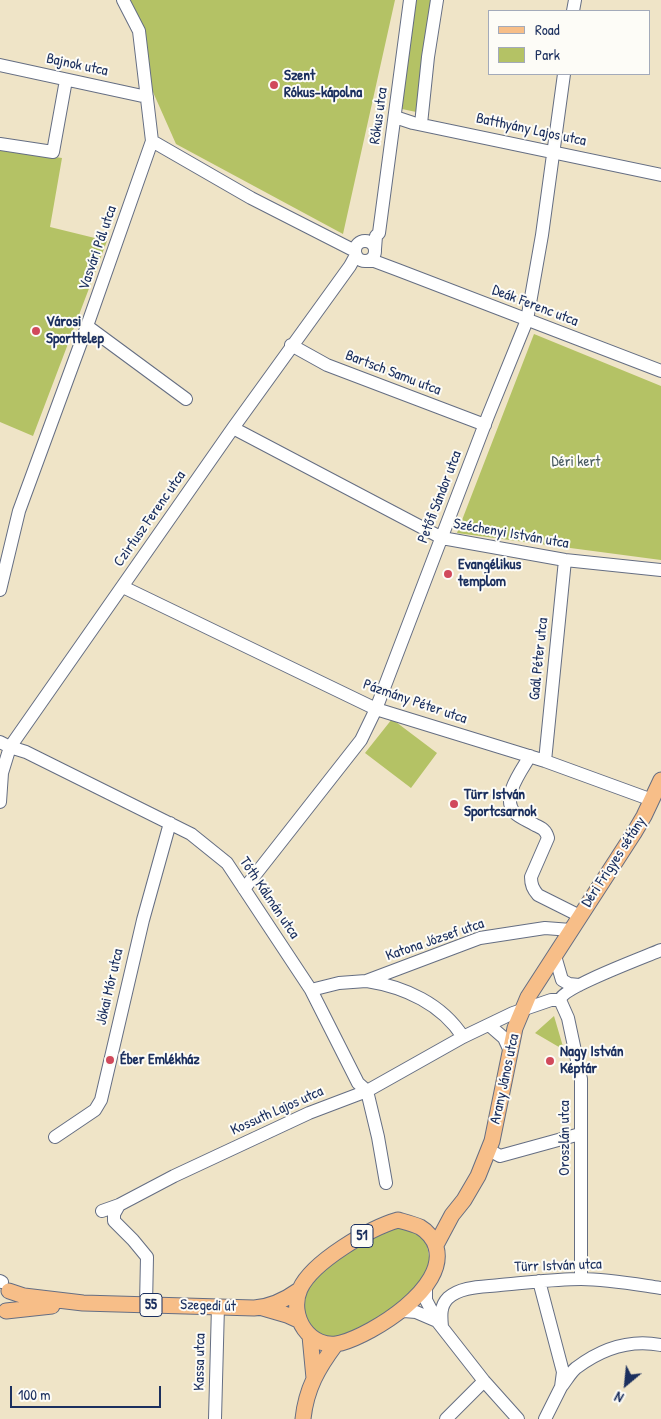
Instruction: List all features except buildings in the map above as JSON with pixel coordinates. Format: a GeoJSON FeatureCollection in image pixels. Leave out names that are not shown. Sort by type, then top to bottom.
{"type":"FeatureCollection","features":[{"type":"Feature","properties":{"kind":"main road","name":"Déri Frigyes sétány"},"geometry":{"type":"LineString","coordinates":[[580,916],[634,833],[661,780]]}},
{"type":"Feature","properties":{"kind":"main road","name":"Arany János utca"},"geometry":{"type":"LineString","coordinates":[[436,1245],[452,1214],[464,1200],[478,1176],[489,1150],[515,1028],[522,1010],[536,984],[580,916]]}},
{"type":"Feature","properties":{"kind":"main road"},"geometry":{"type":"LineString","coordinates":[[421,1228],[427,1227],[452,1214]]}},
{"type":"Feature","properties":{"kind":"main road","name":"51"},"geometry":{"type":"LineString","coordinates":[[299,1290],[310,1274],[333,1255],[368,1232],[398,1220],[421,1228]]}},
{"type":"Feature","properties":{"kind":"main road"},"geometry":{"type":"LineString","coordinates":[[299,1290],[298,1320],[310,1336],[321,1341],[336,1344],[364,1333],[415,1298],[434,1272],[438,1255],[436,1245],[421,1228]]}},
{"type":"Feature","properties":{"kind":"main road","name":"Szegedi út"},"geometry":{"type":"LineString","coordinates":[[3,1284],[24,1296],[83,1303],[263,1308],[279,1302],[299,1290]]}},
{"type":"Feature","properties":{"kind":"main road","name":"55"},"geometry":{"type":"LineString","coordinates":[[3,1284],[10,1299],[3,1313]]}},
{"type":"Feature","properties":{"kind":"main road","name":"Szegedi út"},"geometry":{"type":"LineString","coordinates":[[3,1313],[83,1303]]}},
{"type":"Feature","properties":{"kind":"main road","name":"55"},"geometry":{"type":"LineString","coordinates":[[263,1308],[298,1320]]}},
{"type":"Feature","properties":{"kind":"main road"},"geometry":{"type":"LineString","coordinates":[[310,1336],[314,1379]]}},
{"type":"Feature","properties":{"kind":"main road"},"geometry":{"type":"LineString","coordinates":[[303,1419],[306,1397],[314,1379],[336,1344]]}},
{"type":"Feature","properties":{"kind":"street","name":"Vasvári Pál utca"},"geometry":{"type":"LineString","coordinates":[[0,590],[19,511],[88,326],[152,141],[139,32],[123,0]]}},
{"type":"Feature","properties":{"kind":"street","name":"Rókus utca"},"geometry":{"type":"LineString","coordinates":[[364,251],[379,233],[410,0]]}},
{"type":"Feature","properties":{"kind":"street"},"geometry":{"type":"LineString","coordinates":[[421,124],[428,57],[437,0]]}},
{"type":"Feature","properties":{"kind":"street","name":"Bajnok utca"},"geometry":{"type":"LineString","coordinates":[[0,65],[147,97]]}},
{"type":"Feature","properties":{"kind":"street","name":"Petőfi Sándor utca"},"geometry":{"type":"LineString","coordinates":[[244,889],[361,740],[376,709],[484,425],[528,320],[542,235],[564,75]]}},
{"type":"Feature","properties":{"kind":"street"},"geometry":{"type":"LineString","coordinates":[[0,144],[53,152],[66,80]]}},
{"type":"Feature","properties":{"kind":"street","name":"Batthyány Lajos utca"},"geometry":{"type":"LineString","coordinates":[[395,117],[661,175]]}},
{"type":"Feature","properties":{"kind":"street","name":"Deák Ferenc utca"},"geometry":{"type":"LineString","coordinates":[[152,141],[252,198],[341,245],[364,251],[398,270],[661,371]]}},
{"type":"Feature","properties":{"kind":"street","name":"Czirfusz Ferenc utca"},"geometry":{"type":"LineString","coordinates":[[0,802],[5,745],[123,587],[291,346],[364,251]]}},
{"type":"Feature","properties":{"kind":"street"},"geometry":{"type":"LineString","coordinates":[[88,326],[186,399]]}},
{"type":"Feature","properties":{"kind":"street","name":"Bartsch Samu utca"},"geometry":{"type":"LineString","coordinates":[[291,346],[327,365],[484,425]]}},
{"type":"Feature","properties":{"kind":"street","name":"Széchenyi István utca"},"geometry":{"type":"LineString","coordinates":[[233,428],[442,538],[565,560],[661,570]]}},
{"type":"Feature","properties":{"kind":"street","name":"Gaál Péter utca"},"geometry":{"type":"LineString","coordinates":[[545,761],[565,560]]}},
{"type":"Feature","properties":{"kind":"street","name":"Pázmány Péter utca"},"geometry":{"type":"LineString","coordinates":[[123,587],[376,709],[530,756],[652,800]]}},
{"type":"Feature","properties":{"kind":"street","name":"Tóth Kálmán utca"},"geometry":{"type":"LineString","coordinates":[[5,745],[26,752],[191,834],[227,863],[311,990],[358,1083],[367,1091],[386,1183]]}},
{"type":"Feature","properties":{"kind":"street"},"geometry":{"type":"LineString","coordinates":[[530,756],[509,797],[510,806],[515,814],[543,828],[548,838],[531,877],[533,890],[538,895],[580,916]]}},
{"type":"Feature","properties":{"kind":"street","name":"Jókai Mór utca"},"geometry":{"type":"LineString","coordinates":[[55,1137],[95,1110],[101,1100],[143,920],[170,823]]}},
{"type":"Feature","properties":{"kind":"street","name":"Katona József utca"},"geometry":{"type":"LineString","coordinates":[[311,990],[339,983],[366,981],[480,938],[545,928],[571,930]]}},
{"type":"Feature","properties":{"kind":"street"},"geometry":{"type":"LineString","coordinates":[[560,1000],[565,993],[579,985],[661,950]]}},
{"type":"Feature","properties":{"kind":"street"},"geometry":{"type":"LineString","coordinates":[[554,956],[562,980],[569,984],[579,985]]}},
{"type":"Feature","properties":{"kind":"street"},"geometry":{"type":"LineString","coordinates":[[366,981],[390,985],[420,999],[448,1017],[463,1037]]}},
{"type":"Feature","properties":{"kind":"street","name":"Kossuth Lajos utca"},"geometry":{"type":"LineString","coordinates":[[102,1211],[119,1205],[174,1176],[309,1113],[367,1091],[463,1037],[489,1025],[522,1010],[551,1000],[560,1000]]}},
{"type":"Feature","properties":{"kind":"street","name":"Oroszlán utca"},"geometry":{"type":"LineString","coordinates":[[560,1000],[568,1018],[581,1079],[581,1279]]}},
{"type":"Feature","properties":{"kind":"street"},"geometry":{"type":"LineString","coordinates":[[489,1025],[504,1038],[510,1051]]}},
{"type":"Feature","properties":{"kind":"street"},"geometry":{"type":"LineString","coordinates":[[489,1150],[500,1156],[580,1134]]}},
{"type":"Feature","properties":{"kind":"street"},"geometry":{"type":"LineString","coordinates":[[119,1205],[114,1214],[114,1221],[147,1257],[146,1305]]}},
{"type":"Feature","properties":{"kind":"street","name":"Türr István utca"},"geometry":{"type":"LineString","coordinates":[[440,1324],[442,1307],[447,1299],[456,1292],[470,1288],[581,1279],[661,1288]]}},
{"type":"Feature","properties":{"kind":"street"},"geometry":{"type":"LineString","coordinates":[[539,1281],[563,1372],[561,1387]]}},
{"type":"Feature","properties":{"kind":"street"},"geometry":{"type":"LineString","coordinates":[[426,1284],[426,1300],[440,1324],[484,1381],[518,1419]]}},
{"type":"Feature","properties":{"kind":"street","name":"Kassa utca"},"geometry":{"type":"LineString","coordinates":[[215,1419],[218,1306]]}},
{"type":"Feature","properties":{"kind":"street"},"geometry":{"type":"LineString","coordinates":[[397,1312],[416,1312],[440,1324]]}},
{"type":"Feature","properties":{"kind":"street"},"geometry":{"type":"LineString","coordinates":[[545,1419],[561,1387],[575,1369],[603,1352],[622,1345],[649,1343],[661,1345]]}},
{"type":"Feature","properties":{"kind":"street"},"geometry":{"type":"LineString","coordinates":[[446,1419],[484,1381]]}},
{"type":"Feature","properties":{"kind":"green space"},"geometry":{"type":"Polygon","coordinates":[[[123,0],[395,0],[343,234],[176,144],[145,74],[139,31],[123,0]]]}},
{"type":"Feature","properties":{"kind":"green space"},"geometry":{"type":"Polygon","coordinates":[[[415,0],[437,0],[421,113],[402,109],[415,0]]]}},
{"type":"Feature","properties":{"kind":"green space","name":"Városi Sporttelep"},"geometry":{"type":"Polygon","coordinates":[[[0,149],[62,158],[50,227],[107,241],[33,436],[0,422],[0,149]]]}},
{"type":"Feature","properties":{"kind":"green space","name":"Déri kert"},"geometry":{"type":"Polygon","coordinates":[[[534,334],[661,386],[661,560],[457,533],[534,334]]]}},
{"type":"Feature","properties":{"kind":"green space"},"geometry":{"type":"Polygon","coordinates":[[[392,719],[437,753],[411,788],[365,753],[392,719]]]}},
{"type":"Feature","properties":{"kind":"green space"},"geometry":{"type":"Polygon","coordinates":[[[554,1016],[564,1050],[535,1033],[554,1016]]]}},
{"type":"Feature","properties":{"kind":"green space"},"geometry":{"type":"Polygon","coordinates":[[[398,1227],[421,1237],[424,1241],[427,1246],[430,1271],[410,1295],[362,1331],[336,1340],[314,1333],[302,1316],[304,1292],[313,1279],[335,1261],[371,1237],[398,1227]]]}},
{"type":"Feature","properties":{"kind":"place","name":"Szent Rókus-kápolna"},"geometry":{"type":"Point","coordinates":[274,85]}},
{"type":"Feature","properties":{"kind":"place","name":"Városi Sporttelep"},"geometry":{"type":"Point","coordinates":[36,331]}},
{"type":"Feature","properties":{"kind":"place","name":"Evangélikus templom"},"geometry":{"type":"Point","coordinates":[448,574]}},
{"type":"Feature","properties":{"kind":"place","name":"Türr István Sportcsarnok"},"geometry":{"type":"Point","coordinates":[454,804]}},
{"type":"Feature","properties":{"kind":"place","name":"Éber Emlékház"},"geometry":{"type":"Point","coordinates":[110,1060]}},
{"type":"Feature","properties":{"kind":"place","name":"Nagy István Képtár"},"geometry":{"type":"Point","coordinates":[550,1061]}}]}
